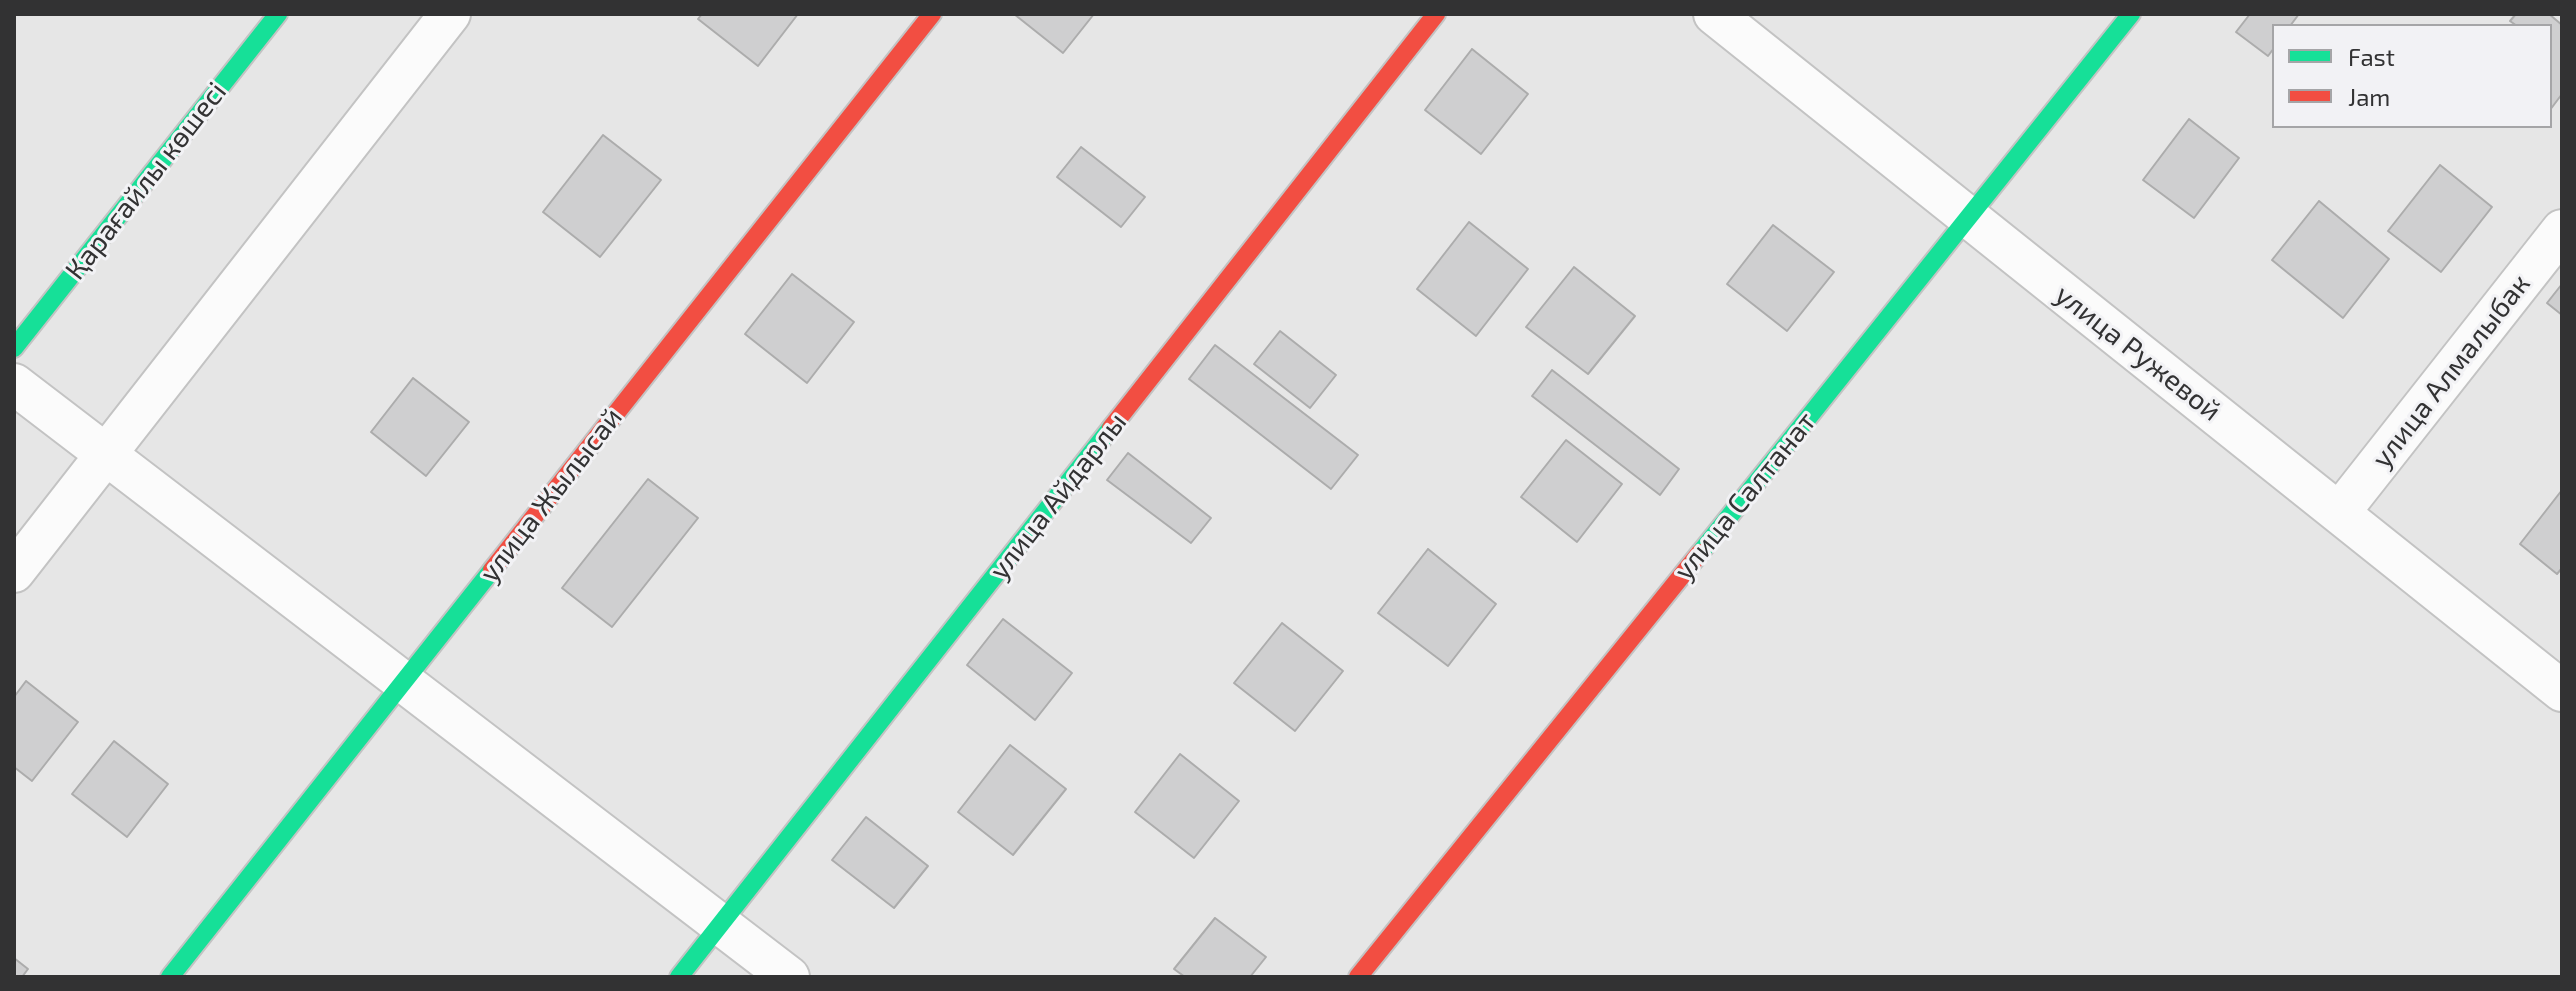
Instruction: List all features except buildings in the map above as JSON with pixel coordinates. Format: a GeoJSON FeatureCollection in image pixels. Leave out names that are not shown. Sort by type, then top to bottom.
{"type":"FeatureCollection","features":[{"type":"Feature","properties":{"kind":"street","name":"Қарағайлы көшесі"},"geometry":{"type":"LineString","coordinates":[[14,348],[278,14]]}},
{"type":"Feature","properties":{"kind":"street"},"geometry":{"type":"LineString","coordinates":[[14,572],[450,14]]}},
{"type":"Feature","properties":{"kind":"street","name":"улица Жылысай"},"geometry":{"type":"LineString","coordinates":[[170,977],[932,14]]}},
{"type":"Feature","properties":{"kind":"street","name":"улица Айдарлы"},"geometry":{"type":"LineString","coordinates":[[679,977],[1436,14]]}},
{"type":"Feature","properties":{"kind":"street","name":"улица Ружевой"},"geometry":{"type":"LineString","coordinates":[[1714,14],[2562,691]]}},
{"type":"Feature","properties":{"kind":"street","name":"улица Салтанат"},"geometry":{"type":"LineString","coordinates":[[1358,977],[1970,219],[2131,14]]}},
{"type":"Feature","properties":{"kind":"street","name":"улица Алмалыбак"},"geometry":{"type":"LineString","coordinates":[[2339,513],[2562,230]]}},
{"type":"Feature","properties":{"kind":"street"},"geometry":{"type":"LineString","coordinates":[[14,384],[789,977]]}},
{"type":"Feature","properties":{"kind":"traffic: fast"},"geometry":{"type":"LineString","coordinates":[[14,348],[278,14]]}},
{"type":"Feature","properties":{"kind":"traffic: fast"},"geometry":{"type":"LineString","coordinates":[[1700,553],[2131,14]]}},
{"type":"Feature","properties":{"kind":"traffic: fast"},"geometry":{"type":"LineString","coordinates":[[679,977],[1111,428]]}},
{"type":"Feature","properties":{"kind":"traffic: fast"},"geometry":{"type":"LineString","coordinates":[[170,977],[492,570]]}},
{"type":"Feature","properties":{"kind":"traffic: jam"},"geometry":{"type":"LineString","coordinates":[[492,570],[932,14]]}},
{"type":"Feature","properties":{"kind":"traffic: jam"},"geometry":{"type":"LineString","coordinates":[[1111,428],[1436,14]]}},
{"type":"Feature","properties":{"kind":"traffic: jam"},"geometry":{"type":"LineString","coordinates":[[1358,977],[1700,553]]}}]}
